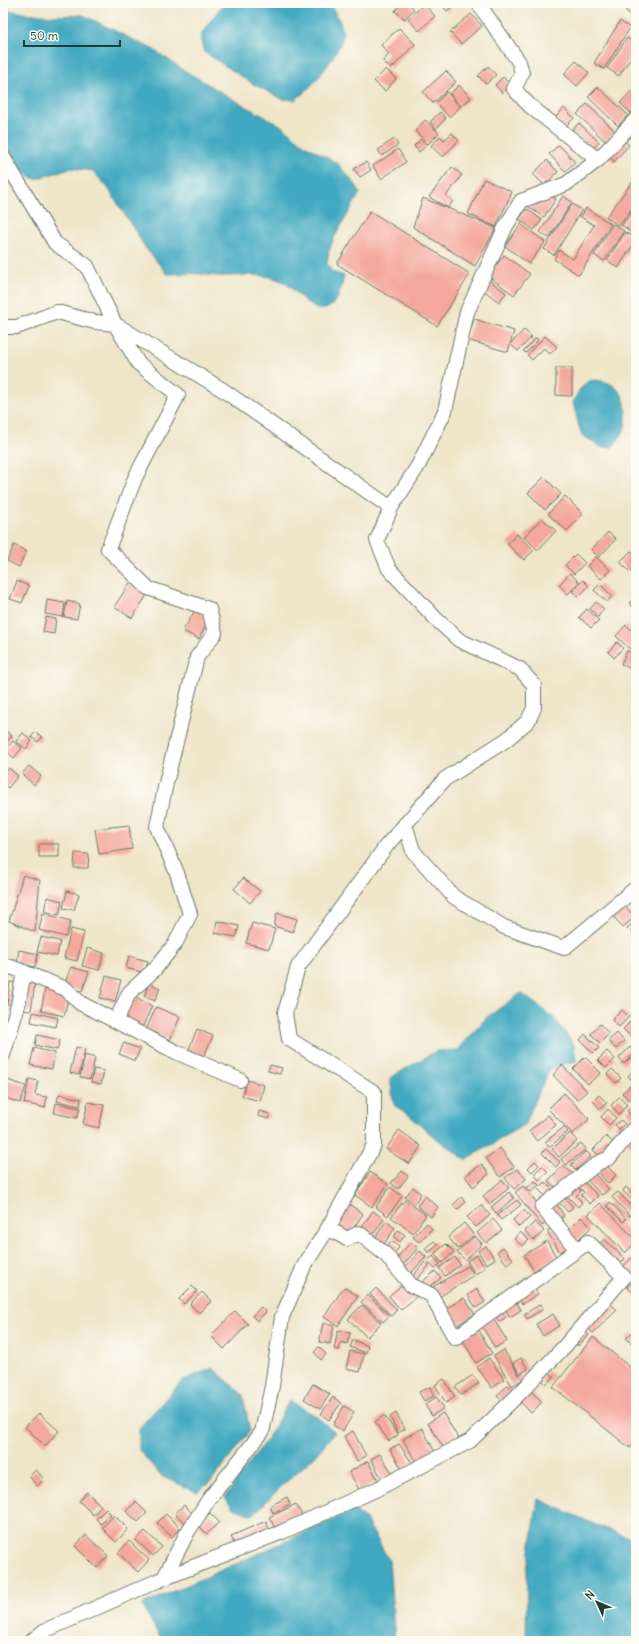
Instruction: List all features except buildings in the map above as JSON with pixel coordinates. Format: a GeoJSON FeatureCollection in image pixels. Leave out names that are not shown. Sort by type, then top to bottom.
{"type":"FeatureCollection","features":[{"type":"Feature","properties":{"kind":"street"},"geometry":{"type":"LineString","coordinates":[[478,3],[519,62],[522,72],[514,88],[530,106],[598,160]]}},
{"type":"Feature","properties":{"kind":"street"},"geometry":{"type":"LineString","coordinates":[[164,1578],[187,1533],[209,1499],[262,1432],[272,1386],[282,1317],[304,1266],[328,1228],[374,1145],[374,1092],[289,1039],[285,1013],[298,967],[387,845],[445,779],[506,740],[528,721],[534,708],[534,685],[520,668],[459,640],[428,611],[388,569],[377,540],[391,508],[418,466],[445,410],[467,312],[505,228],[513,214],[521,201],[566,184],[598,160],[636,119]]}},
{"type":"Feature","properties":{"kind":"street"},"geometry":{"type":"LineString","coordinates":[[3,157],[55,243],[87,266],[116,324],[138,363],[178,395],[135,478],[108,549],[148,588],[209,608],[215,632],[197,657],[166,783],[157,827],[177,873],[190,914],[174,944],[155,969],[129,993],[116,1021]]}},
{"type":"Feature","properties":{"kind":"street"},"geometry":{"type":"LineString","coordinates":[[3,327],[17,327],[58,312],[95,322],[116,324],[223,390],[391,508]]}},
{"type":"Feature","properties":{"kind":"street"},"geometry":{"type":"LineString","coordinates":[[405,824],[413,851],[454,897],[504,927],[564,948],[636,888]]}},
{"type":"Feature","properties":{"kind":"street"},"geometry":{"type":"LineString","coordinates":[[3,966],[11,967],[66,989],[80,1003],[176,1052],[240,1080]]}},
{"type":"Feature","properties":{"kind":"street"},"geometry":{"type":"LineString","coordinates":[[3,1055],[18,1005],[24,972]]}},
{"type":"Feature","properties":{"kind":"street"},"geometry":{"type":"LineString","coordinates":[[577,1250],[542,1207],[598,1163],[609,1158],[636,1126]]}},
{"type":"Feature","properties":{"kind":"street"},"geometry":{"type":"LineString","coordinates":[[32,1641],[44,1631],[164,1578],[282,1532],[375,1490],[470,1441],[517,1396],[564,1347],[624,1277],[588,1242],[455,1338],[431,1294],[411,1285],[386,1255],[359,1233],[347,1239],[328,1228]]}},
{"type":"Feature","properties":{"kind":"water"},"geometry":{"type":"Polygon","coordinates":[[[224,3],[327,3],[334,11],[341,24],[342,41],[327,66],[307,90],[295,100],[282,99],[253,84],[204,52],[201,42],[201,34],[224,3]]]}},
{"type":"Feature","properties":{"kind":"water"},"geometry":{"type":"Polygon","coordinates":[[[11,11],[49,16],[83,15],[154,50],[182,69],[280,125],[305,145],[337,163],[356,185],[360,193],[334,238],[329,251],[327,263],[332,272],[344,276],[339,296],[333,304],[325,309],[314,307],[285,283],[270,277],[253,275],[217,276],[201,274],[167,274],[145,247],[108,188],[93,171],[71,168],[36,179],[30,177],[22,170],[3,141],[3,14],[11,11]]]}},
{"type":"Feature","properties":{"kind":"water"},"geometry":{"type":"Polygon","coordinates":[[[593,380],[610,384],[616,388],[624,400],[626,417],[624,429],[612,447],[602,448],[582,435],[578,423],[573,403],[579,390],[587,382],[593,380]]]}},
{"type":"Feature","properties":{"kind":"water"},"geometry":{"type":"Polygon","coordinates":[[[521,993],[553,1017],[574,1045],[576,1061],[550,1068],[525,1124],[466,1160],[394,1105],[390,1078],[436,1051],[458,1050],[486,1018],[521,993]]]}},
{"type":"Feature","properties":{"kind":"water"},"geometry":{"type":"Polygon","coordinates":[[[213,1368],[243,1395],[250,1431],[212,1481],[197,1492],[161,1476],[139,1450],[139,1428],[183,1380],[213,1368]]]}},
{"type":"Feature","properties":{"kind":"water"},"geometry":{"type":"Polygon","coordinates":[[[289,1401],[313,1414],[335,1432],[314,1457],[253,1515],[233,1508],[225,1497],[269,1436],[289,1401]]]}},
{"type":"Feature","properties":{"kind":"water"},"geometry":{"type":"Polygon","coordinates":[[[538,1499],[596,1525],[636,1540],[636,1635],[634,1641],[526,1641],[527,1569],[538,1499]]]}},
{"type":"Feature","properties":{"kind":"water"},"geometry":{"type":"Polygon","coordinates":[[[354,1510],[365,1518],[389,1560],[395,1641],[162,1641],[142,1605],[354,1510]]]}}]}
